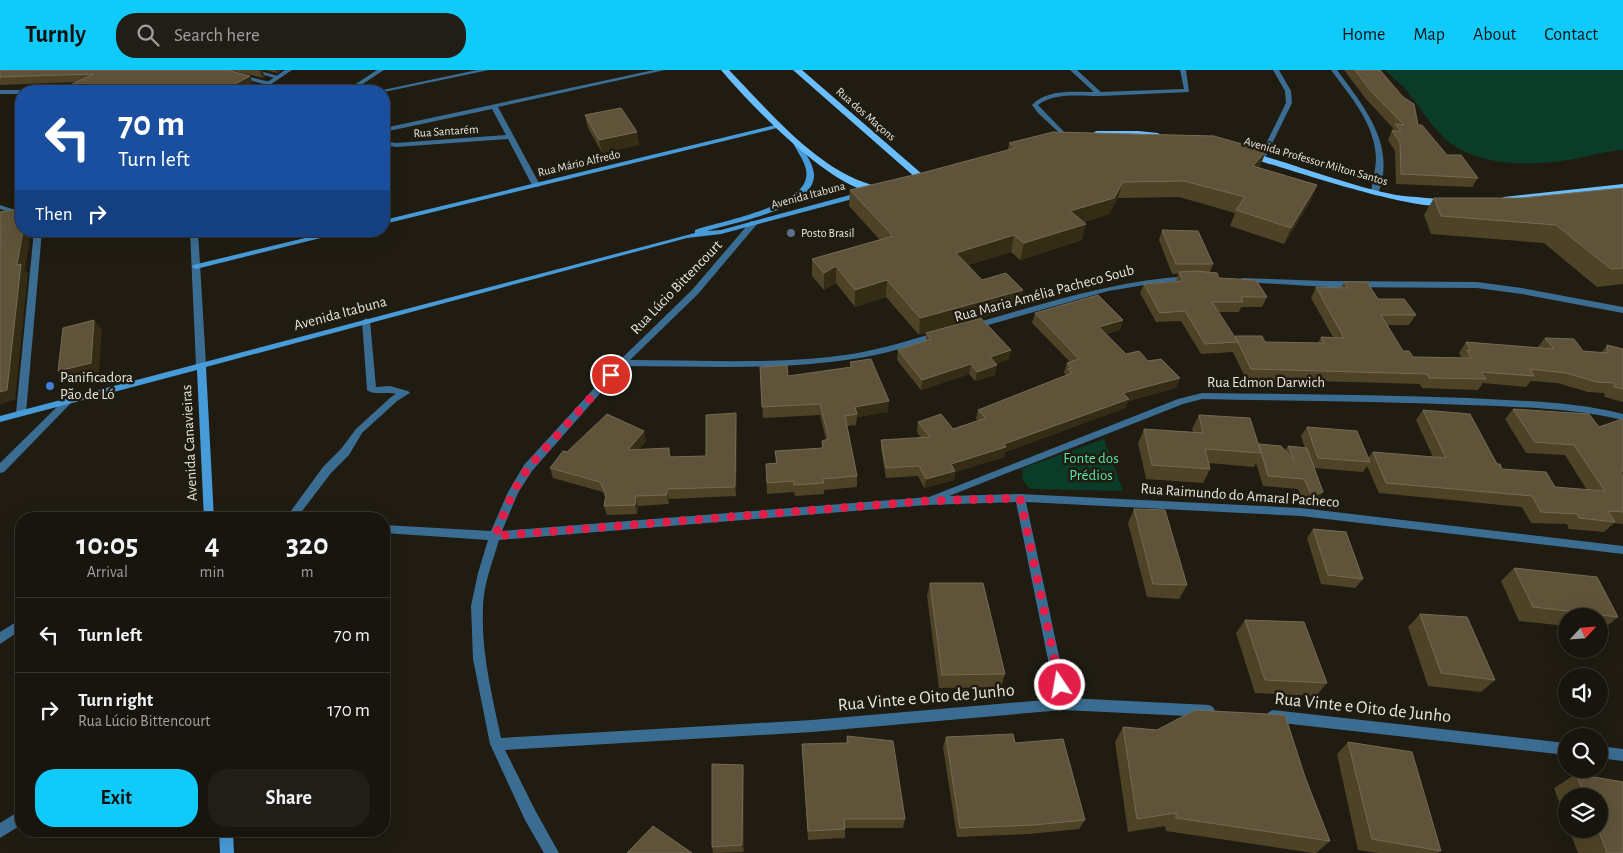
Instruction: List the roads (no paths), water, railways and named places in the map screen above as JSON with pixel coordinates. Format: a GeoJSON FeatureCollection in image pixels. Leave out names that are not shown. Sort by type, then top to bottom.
{"type":"FeatureCollection","features":[{"type":"Feature","properties":{"kind":"main road","name":"Avenida Itabuna"},"geometry":{"type":"LineString","coordinates":[[725,70],[796,143],[847,180],[874,190]]}},
{"type":"Feature","properties":{"kind":"main road","name":"Rua dos Maçons"},"geometry":{"type":"LineString","coordinates":[[797,70],[918,176]]}},
{"type":"Feature","properties":{"kind":"main road","name":"Rua Mário Alfredo"},"geometry":{"type":"LineString","coordinates":[[390,221],[779,126]]}},
{"type":"Feature","properties":{"kind":"main road"},"geometry":{"type":"LineString","coordinates":[[1087,135],[1138,134],[1165,136]]}},
{"type":"Feature","properties":{"kind":"main road","name":"Avenida Itabuna"},"geometry":{"type":"LineString","coordinates":[[0,419],[687,236],[718,224],[758,214],[798,197],[806,189],[810,179],[809,169],[796,143]]}},
{"type":"Feature","properties":{"kind":"main road","name":"Avenida Professor Milton Santos"},"geometry":{"type":"LineString","coordinates":[[1237,152],[1375,192],[1419,200],[1461,203]]}},
{"type":"Feature","properties":{"kind":"main road"},"geometry":{"type":"LineString","coordinates":[[874,190],[892,184]]}},
{"type":"Feature","properties":{"kind":"main road"},"geometry":{"type":"LineString","coordinates":[[1497,201],[1623,187]]}},
{"type":"Feature","properties":{"kind":"main road","name":"Avenida Itabuna"},"geometry":{"type":"LineString","coordinates":[[687,236],[721,232],[874,190]]}},
{"type":"Feature","properties":{"kind":"main road"},"geometry":{"type":"LineString","coordinates":[[196,267],[320,237]]}},
{"type":"Feature","properties":{"kind":"main road","name":"Avenida Canavieiras"},"geometry":{"type":"LineString","coordinates":[[201,365],[210,512]]}},
{"type":"Feature","properties":{"kind":"main road"},"geometry":{"type":"LineString","coordinates":[[226,837],[227,853]]}},
{"type":"Feature","properties":{"kind":"street"},"geometry":{"type":"LineString","coordinates":[[250,70],[278,77]]}},
{"type":"Feature","properties":{"kind":"street"},"geometry":{"type":"LineString","coordinates":[[265,85],[289,70]]}},
{"type":"Feature","properties":{"kind":"street"},"geometry":{"type":"LineString","coordinates":[[357,85],[380,70]]}},
{"type":"Feature","properties":{"kind":"street"},"geometry":{"type":"LineString","coordinates":[[390,89],[486,70]]}},
{"type":"Feature","properties":{"kind":"street","name":"Rua Santarém"},"geometry":{"type":"LineString","coordinates":[[390,129],[662,70]]}},
{"type":"Feature","properties":{"kind":"street"},"geometry":{"type":"LineString","coordinates":[[1073,70],[1100,94]]}},
{"type":"Feature","properties":{"kind":"street"},"geometry":{"type":"LineString","coordinates":[[1066,137],[1040,112],[1035,105],[1036,102],[1049,96],[1187,91],[1183,70]]}},
{"type":"Feature","properties":{"kind":"street"},"geometry":{"type":"LineString","coordinates":[[1262,158],[1289,103],[1288,91],[1276,70]]}},
{"type":"Feature","properties":{"kind":"street"},"geometry":{"type":"LineString","coordinates":[[1334,70],[1372,125],[1378,142],[1380,156],[1375,192]]}},
{"type":"Feature","properties":{"kind":"street"},"geometry":{"type":"LineString","coordinates":[[233,75],[268,83]]}},
{"type":"Feature","properties":{"kind":"street"},"geometry":{"type":"LineString","coordinates":[[0,92],[15,92]]}},
{"type":"Feature","properties":{"kind":"street","name":"Rua Santarém"},"geometry":{"type":"LineString","coordinates":[[494,106],[536,185]]}},
{"type":"Feature","properties":{"kind":"street","name":"Rua Santarém"},"geometry":{"type":"LineString","coordinates":[[390,144],[396,146],[510,137]]}},
{"type":"Feature","properties":{"kind":"street"},"geometry":{"type":"LineString","coordinates":[[0,207],[15,212]]}},
{"type":"Feature","properties":{"kind":"street","name":"Rua Lúcio Bittencourt"},"geometry":{"type":"LineString","coordinates":[[552,853],[530,815],[496,744],[479,660],[477,606],[495,536],[513,492],[528,468],[622,363],[695,292],[754,223]]}},
{"type":"Feature","properties":{"kind":"street"},"geometry":{"type":"LineString","coordinates":[[22,413],[37,237]]}},
{"type":"Feature","properties":{"kind":"street"},"geometry":{"type":"LineString","coordinates":[[194,237],[201,365]]}},
{"type":"Feature","properties":{"kind":"street","name":"Rua Maria Amélia Pacheco Soub"},"geometry":{"type":"LineString","coordinates":[[961,329],[1107,289],[1167,278],[1200,278]]}},
{"type":"Feature","properties":{"kind":"street"},"geometry":{"type":"LineString","coordinates":[[1235,280],[1327,284],[1477,285],[1522,290],[1623,310]]}},
{"type":"Feature","properties":{"kind":"street"},"geometry":{"type":"LineString","coordinates":[[295,512],[327,470],[345,452],[359,431],[394,399],[405,393],[390,389],[372,390],[366,321]]}},
{"type":"Feature","properties":{"kind":"street","name":"Rua Maria Amélia Pacheco Soub"},"geometry":{"type":"LineString","coordinates":[[622,363],[762,363],[832,359],[864,355],[952,332]]}},
{"type":"Feature","properties":{"kind":"street","name":"Rua Edmon Darwich"},"geometry":{"type":"LineString","coordinates":[[926,501],[1181,401],[1202,396],[1406,399],[1565,406],[1595,410],[1623,417]]}},
{"type":"Feature","properties":{"kind":"street"},"geometry":{"type":"LineString","coordinates":[[0,469],[68,400]]}},
{"type":"Feature","properties":{"kind":"street"},"geometry":{"type":"LineString","coordinates":[[1020,498],[1063,704]]}},
{"type":"Feature","properties":{"kind":"street","name":"Rua Raimundo do Amaral Pacheco"},"geometry":{"type":"LineString","coordinates":[[390,530],[495,536],[926,501],[1020,498],[1301,512],[1623,550]]}},
{"type":"Feature","properties":{"kind":"street"},"geometry":{"type":"LineString","coordinates":[[0,639],[15,628]]}},
{"type":"Feature","properties":{"kind":"street","name":"Rua Vinte e Oito de Junho"},"geometry":{"type":"LineString","coordinates":[[496,744],[812,726],[1063,704],[1217,712]]}},
{"type":"Feature","properties":{"kind":"street","name":"Rua Vinte e Oito de Junho"},"geometry":{"type":"LineString","coordinates":[[1256,714],[1558,748]]}},
{"type":"Feature","properties":{"kind":"street"},"geometry":{"type":"LineString","coordinates":[[1608,753],[1623,755]]}},
{"type":"Feature","properties":{"kind":"street"},"geometry":{"type":"LineString","coordinates":[[0,831],[15,821]]}},
{"type":"Feature","properties":{"kind":"place","name":"Posto Brasil"},"geometry":{"type":"Point","coordinates":[791,233]}},
{"type":"Feature","properties":{"kind":"place","name":"Panificadora Pão de Ló"},"geometry":{"type":"Point","coordinates":[50,386]}},
{"type":"Feature","properties":{"kind":"park label","name":"Fonte dos Prédios"},"geometry":{"type":"Point","coordinates":[1091,466]}}]}
